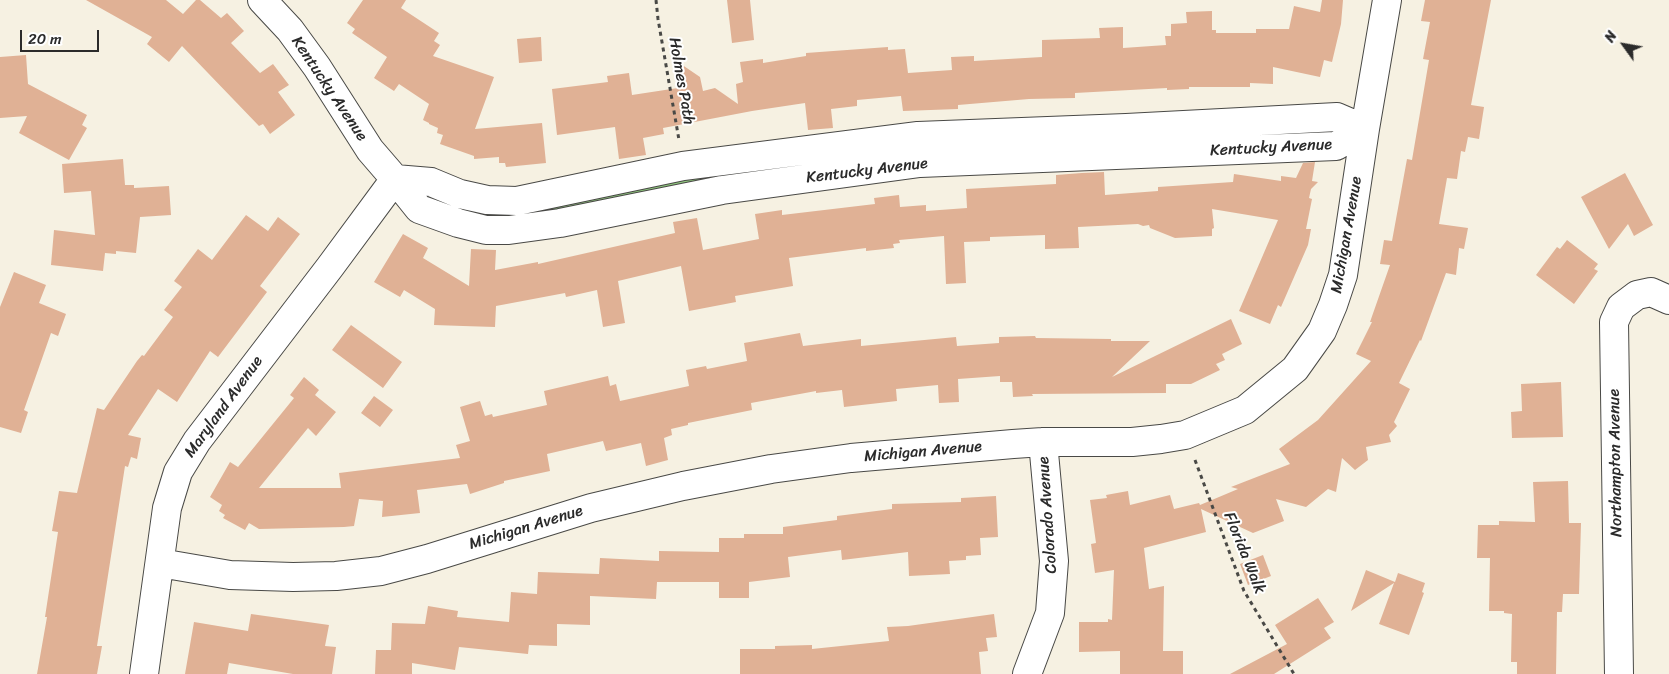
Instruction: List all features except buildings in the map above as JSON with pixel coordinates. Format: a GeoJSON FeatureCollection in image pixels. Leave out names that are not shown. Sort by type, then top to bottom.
{"type":"FeatureCollection","features":[{"type":"Feature","properties":{"kind":"street","name":"Kentucky Avenue"},"geometry":{"type":"LineString","coordinates":[[262,0],[290,30],[317,67],[370,150],[419,209],[458,223],[486,230],[509,230],[560,223],[722,190],[920,163],[1336,146],[1365,129]]}},
{"type":"Feature","properties":{"kind":"street","name":"Michigan Avenue"},"geometry":{"type":"LineString","coordinates":[[160,563],[230,575],[336,576],[381,571],[591,508],[683,486],[771,469],[851,458],[1042,442],[1132,442],[1185,435],[1245,410],[1295,369],[1322,331],[1334,305],[1342,275],[1387,0]]}},
{"type":"Feature","properties":{"kind":"street","name":"Kentucky Avenue"},"geometry":{"type":"LineString","coordinates":[[395,179],[431,182],[460,194],[487,200],[517,201],[684,166],[918,136],[1337,117],[1365,129]]}},
{"type":"Feature","properties":{"kind":"street","name":"Maryland Avenue"},"geometry":{"type":"LineString","coordinates":[[144,674],[167,508],[178,472],[197,441],[395,179]]}},
{"type":"Feature","properties":{"kind":"street","name":"Northampton Avenue"},"geometry":{"type":"LineString","coordinates":[[1619,674],[1614,322],[1621,306],[1638,295],[1651,292],[1669,300]]}},
{"type":"Feature","properties":{"kind":"street","name":"Colorado Avenue"},"geometry":{"type":"LineString","coordinates":[[1027,674],[1050,613],[1054,561],[1042,442]]}},
{"type":"Feature","properties":{"kind":"path","name":"Holmes Path"},"geometry":{"type":"LineString","coordinates":[[656,0],[684,166]]}},
{"type":"Feature","properties":{"kind":"path","name":"Florida Walk"},"geometry":{"type":"LineString","coordinates":[[1185,435],[1244,592],[1294,674]]}},
{"type":"Feature","properties":{"kind":"green space"},"geometry":{"type":"Polygon","coordinates":[[[716,171],[717,181],[494,221],[430,203],[424,194],[448,200],[716,171]]]}}]}
